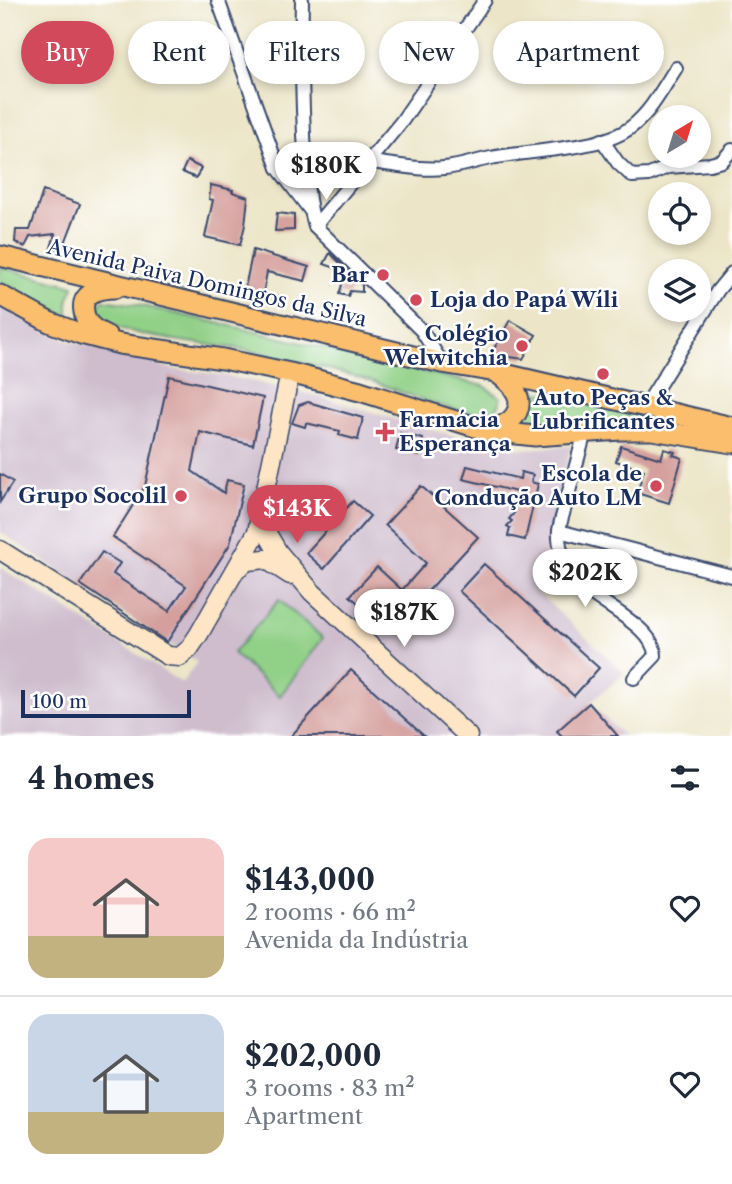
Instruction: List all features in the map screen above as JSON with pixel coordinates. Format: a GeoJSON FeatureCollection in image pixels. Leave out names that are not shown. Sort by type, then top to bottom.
{"type":"FeatureCollection","features":[{"type":"Feature","properties":{"kind":"main road","name":"Avenida Paiva Domingos da Silva"},"geometry":{"type":"LineString","coordinates":[[0,257],[442,363],[496,372],[732,427]]}},
{"type":"Feature","properties":{"kind":"main road"},"geometry":{"type":"LineString","coordinates":[[120,344],[91,327],[85,318],[83,306],[85,298],[92,292],[105,288],[131,288]]}},
{"type":"Feature","properties":{"kind":"main road"},"geometry":{"type":"LineString","coordinates":[[0,295],[57,326],[120,344],[223,359],[290,373],[360,391],[488,431],[536,436],[652,430],[732,443]]}},
{"type":"Feature","properties":{"kind":"main road"},"geometry":{"type":"LineString","coordinates":[[488,431],[509,422],[517,411],[517,393],[512,384],[496,372]]}},
{"type":"Feature","properties":{"kind":"street"},"geometry":{"type":"LineString","coordinates":[[218,0],[278,168],[310,210]]}},
{"type":"Feature","properties":{"kind":"street"},"geometry":{"type":"LineString","coordinates":[[302,0],[302,80],[310,210],[315,226],[422,331],[442,363]]}},
{"type":"Feature","properties":{"kind":"street"},"geometry":{"type":"LineString","coordinates":[[315,226],[402,121],[444,56],[485,0]]}},
{"type":"Feature","properties":{"kind":"street"},"geometry":{"type":"LineString","coordinates":[[369,162],[442,169],[488,158],[602,140],[621,134],[638,121],[676,68]]}},
{"type":"Feature","properties":{"kind":"street"},"geometry":{"type":"LineString","coordinates":[[602,140],[618,163],[632,176],[649,174],[668,167],[722,161],[732,150]]}},
{"type":"Feature","properties":{"kind":"street"},"geometry":{"type":"LineString","coordinates":[[645,407],[718,290],[732,273]]}},
{"type":"Feature","properties":{"kind":"street"},"geometry":{"type":"LineString","coordinates":[[0,550],[168,656],[180,657],[189,649],[257,532],[290,373]]}},
{"type":"Feature","properties":{"kind":"street"},"geometry":{"type":"LineString","coordinates":[[585,432],[559,531],[570,574],[596,597],[625,616],[648,638],[655,649],[655,656],[634,678]]}},
{"type":"Feature","properties":{"kind":"street"},"geometry":{"type":"LineString","coordinates":[[262,509],[268,535],[278,552],[312,592],[468,736]]}},
{"type":"Feature","properties":{"kind":"street"},"geometry":{"type":"LineString","coordinates":[[559,531],[732,576]]}},
{"type":"Feature","properties":{"kind":"street"},"geometry":{"type":"LineString","coordinates":[[238,568],[248,561],[265,559],[312,592]]}},
{"type":"Feature","properties":{"kind":"shaded area"},"geometry":{"type":"Polygon","coordinates":[[[0,305],[70,341],[173,369],[222,375],[314,395],[481,442],[522,449],[571,446],[536,591],[625,673],[590,703],[624,736],[0,736],[0,567],[182,683],[197,662],[0,532],[0,305]]]}},
{"type":"Feature","properties":{"kind":"green space"},"geometry":{"type":"Polygon","coordinates":[[[0,267],[74,286],[68,301],[68,317],[0,282],[0,267]]]}},
{"type":"Feature","properties":{"kind":"green space"},"geometry":{"type":"Polygon","coordinates":[[[103,300],[138,305],[484,386],[500,397],[500,402],[489,412],[462,411],[324,368],[240,349],[136,333],[102,319],[96,309],[103,300]]]}},
{"type":"Feature","properties":{"kind":"green space"},"geometry":{"type":"Polygon","coordinates":[[[525,389],[681,423],[615,420],[520,422],[525,389]]]}},
{"type":"Feature","properties":{"kind":"green space"},"geometry":{"type":"Polygon","coordinates":[[[279,600],[323,638],[280,696],[233,653],[279,600]]]}},
{"type":"Feature","properties":{"kind":"building"},"geometry":{"type":"Polygon","coordinates":[[[187,161],[201,168],[196,178],[182,172],[187,161]]]}},
{"type":"Feature","properties":{"kind":"building"},"geometry":{"type":"Polygon","coordinates":[[[211,185],[248,197],[240,245],[205,237],[213,200],[209,199],[211,185]]]}},
{"type":"Feature","properties":{"kind":"building"},"geometry":{"type":"Polygon","coordinates":[[[43,191],[80,204],[61,253],[51,248],[55,234],[30,237],[25,247],[15,242],[16,230],[30,230],[43,191]]]}},
{"type":"Feature","properties":{"kind":"building"},"geometry":{"type":"Polygon","coordinates":[[[277,213],[294,215],[294,230],[275,231],[277,213]]]}},
{"type":"Feature","properties":{"kind":"building"},"geometry":{"type":"Polygon","coordinates":[[[253,250],[309,267],[305,281],[267,272],[261,304],[243,297],[253,250]]]}},
{"type":"Feature","properties":{"kind":"building"},"geometry":{"type":"Polygon","coordinates":[[[330,253],[348,271],[347,272],[324,264],[330,253]]]}},
{"type":"Feature","properties":{"kind":"building"},"geometry":{"type":"Polygon","coordinates":[[[345,276],[355,278],[362,285],[362,292],[350,291],[348,296],[339,294],[345,276]]]}},
{"type":"Feature","properties":{"kind":"building","name":"Colégio Welwitchia"},"geometry":{"type":"Polygon","coordinates":[[[510,320],[536,335],[523,359],[491,354],[510,320]]]}},
{"type":"Feature","properties":{"kind":"building","name":"Grupo Socolil"},"geometry":{"type":"Polygon","coordinates":[[[169,376],[263,398],[253,445],[200,432],[192,471],[224,493],[227,480],[244,484],[230,544],[167,642],[80,584],[102,552],[120,563],[113,574],[169,611],[186,586],[113,537],[145,486],[169,376]]]}},
{"type":"Feature","properties":{"kind":"building"},"geometry":{"type":"Polygon","coordinates":[[[308,402],[363,418],[358,440],[339,435],[340,431],[306,423],[305,427],[292,423],[299,405],[308,402]]]}},
{"type":"Feature","properties":{"kind":"building"},"geometry":{"type":"Polygon","coordinates":[[[400,433],[423,439],[419,456],[396,450],[400,433]]]}},
{"type":"Feature","properties":{"kind":"building"},"geometry":{"type":"Polygon","coordinates":[[[621,446],[661,459],[664,449],[675,452],[673,455],[682,458],[669,503],[637,493],[644,470],[616,461],[621,446]]]}},
{"type":"Feature","properties":{"kind":"building"},"geometry":{"type":"Polygon","coordinates":[[[467,466],[520,479],[521,472],[533,475],[531,482],[538,484],[525,540],[508,536],[510,528],[507,526],[514,513],[511,511],[515,506],[512,503],[521,493],[463,479],[467,466]]]}},
{"type":"Feature","properties":{"kind":"building"},"geometry":{"type":"Polygon","coordinates":[[[0,474],[13,482],[0,502],[0,474]]]}},
{"type":"Feature","properties":{"kind":"building"},"geometry":{"type":"Polygon","coordinates":[[[421,486],[478,537],[396,626],[372,604],[366,610],[350,596],[377,567],[402,590],[426,563],[385,525],[421,486]]]}},
{"type":"Feature","properties":{"kind":"building"},"geometry":{"type":"Polygon","coordinates":[[[353,501],[370,516],[324,569],[306,553],[353,501]]]}},
{"type":"Feature","properties":{"kind":"building"},"geometry":{"type":"Polygon","coordinates":[[[484,564],[599,668],[574,696],[459,591],[484,564]]]}},
{"type":"Feature","properties":{"kind":"building"},"geometry":{"type":"Polygon","coordinates":[[[351,670],[424,736],[291,736],[351,670]]]}},
{"type":"Feature","properties":{"kind":"building"},"geometry":{"type":"Polygon","coordinates":[[[589,703],[618,736],[562,736],[557,731],[589,703]]]}},
{"type":"Feature","properties":{"kind":"place","name":"Bar"},"geometry":{"type":"Point","coordinates":[383,275]}},
{"type":"Feature","properties":{"kind":"place","name":"Loja do Papá Wíli"},"geometry":{"type":"Point","coordinates":[416,300]}},
{"type":"Feature","properties":{"kind":"place","name":"Colégio Welwitchia"},"geometry":{"type":"Point","coordinates":[522,346]}},
{"type":"Feature","properties":{"kind":"place","name":"Auto Peças & Lubrificantes"},"geometry":{"type":"Point","coordinates":[603,374]}},
{"type":"Feature","properties":{"kind":"place","name":"Farmácia Esperança"},"geometry":{"type":"Point","coordinates":[385,432]}},
{"type":"Feature","properties":{"kind":"place","name":"Escola de Condução Auto LM"},"geometry":{"type":"Point","coordinates":[656,486]}},
{"type":"Feature","properties":{"kind":"place","name":"Grupo Socolil"},"geometry":{"type":"Point","coordinates":[181,496]}}]}
